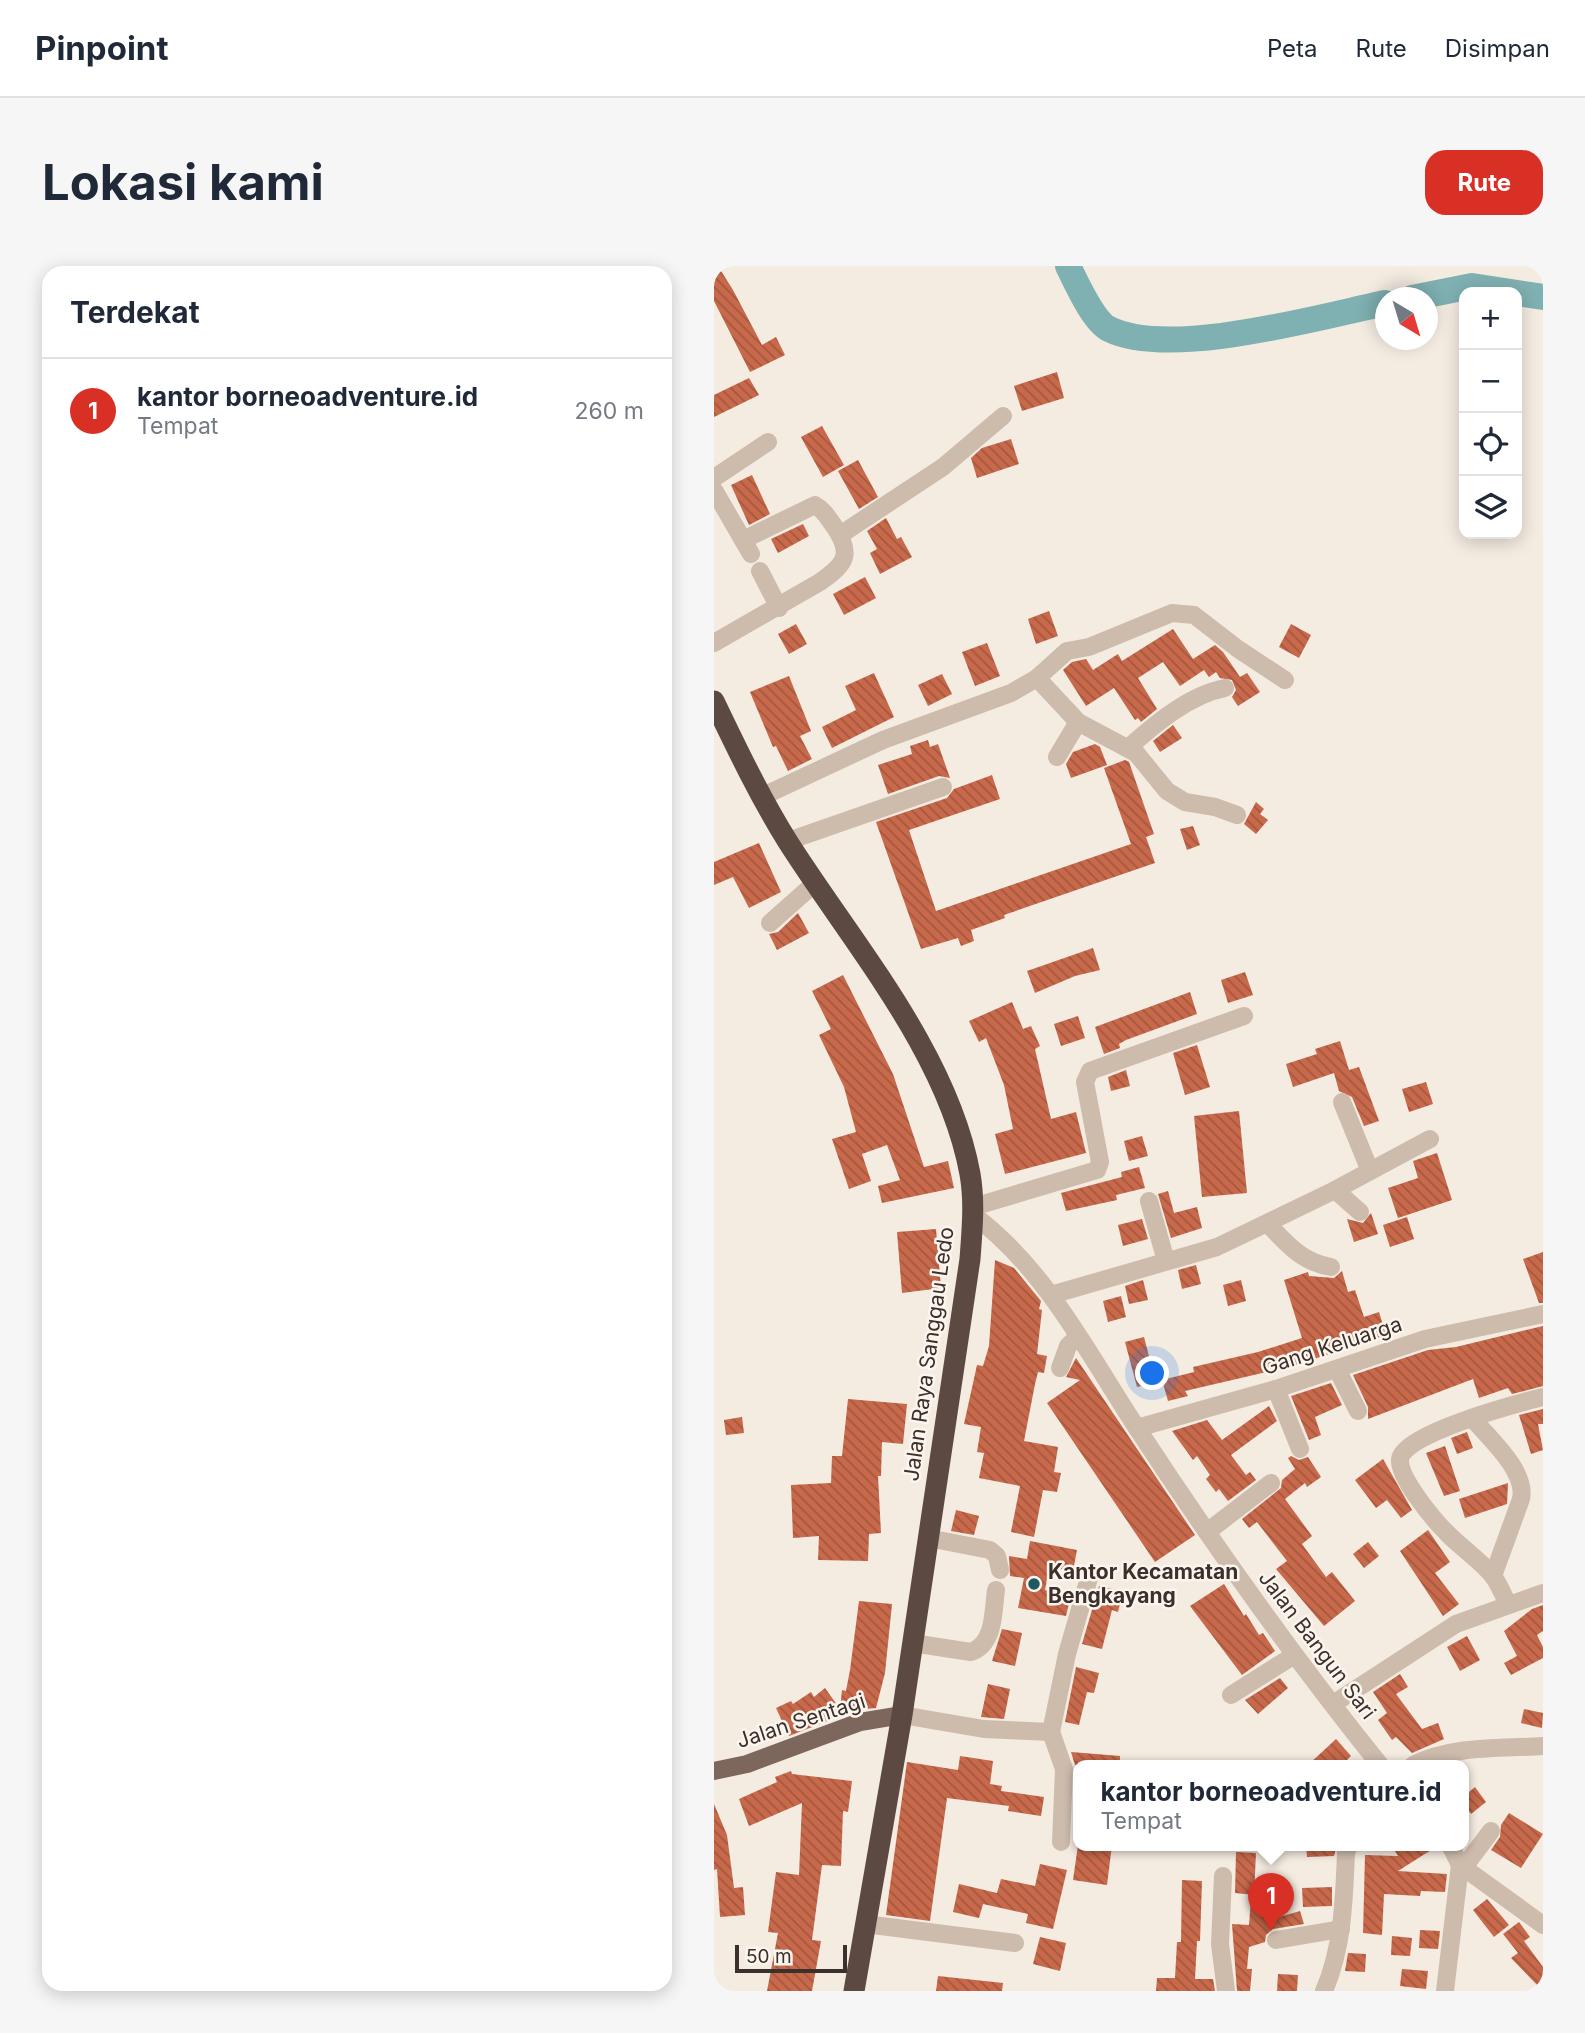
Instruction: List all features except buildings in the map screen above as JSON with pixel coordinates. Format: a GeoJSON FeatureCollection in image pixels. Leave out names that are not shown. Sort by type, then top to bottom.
{"type":"FeatureCollection","features":[{"type":"Feature","properties":{"kind":"highway","name":"Jalan Raya Sanggau Ledo"},"geometry":{"type":"LineString","coordinates":[[714,701],[761,797],[874,970],[938,1079],[966,1157],[973,1210],[970,1259],[902,1715],[854,1991]]}},
{"type":"Feature","properties":{"kind":"main road","name":"Jalan Sentagi"},"geometry":{"type":"LineString","coordinates":[[714,1771],[747,1764],[860,1723],[902,1715]]}},
{"type":"Feature","properties":{"kind":"street"},"geometry":{"type":"LineString","coordinates":[[840,535],[943,467],[1003,416]]}},
{"type":"Feature","properties":{"kind":"street"},"geometry":{"type":"LineString","coordinates":[[714,478],[768,442]]}},
{"type":"Feature","properties":{"kind":"street"},"geometry":{"type":"LineString","coordinates":[[714,490],[747,547],[815,505],[846,546],[846,554],[835,571],[779,608],[714,643]]}},
{"type":"Feature","properties":{"kind":"street"},"geometry":{"type":"LineString","coordinates":[[760,571],[779,608]]}},
{"type":"Feature","properties":{"kind":"street"},"geometry":{"type":"LineString","coordinates":[[761,797],[883,740],[1011,693],[1037,678],[1067,651],[1089,648],[1166,616],[1185,613],[1204,622],[1238,649],[1285,680]]}},
{"type":"Feature","properties":{"kind":"street"},"geometry":{"type":"LineString","coordinates":[[1037,678],[1078,723],[1139,756],[1161,786],[1173,795],[1237,815]]}},
{"type":"Feature","properties":{"kind":"street"},"geometry":{"type":"LineString","coordinates":[[1128,748],[1169,716],[1211,691],[1225,688]]}},
{"type":"Feature","properties":{"kind":"street"},"geometry":{"type":"LineString","coordinates":[[1057,757],[1078,723]]}},
{"type":"Feature","properties":{"kind":"street"},"geometry":{"type":"LineString","coordinates":[[788,841],[943,787]]}},
{"type":"Feature","properties":{"kind":"street"},"geometry":{"type":"LineString","coordinates":[[770,923],[815,883]]}},
{"type":"Feature","properties":{"kind":"street"},"geometry":{"type":"LineString","coordinates":[[973,1210],[1097,1170],[1100,1162],[1085,1082],[1090,1072],[1244,1016]]}},
{"type":"Feature","properties":{"kind":"street"},"geometry":{"type":"LineString","coordinates":[[1342,1102],[1370,1171]]}},
{"type":"Feature","properties":{"kind":"street"},"geometry":{"type":"LineString","coordinates":[[1051,1294],[1217,1247],[1268,1224],[1430,1139]]}},
{"type":"Feature","properties":{"kind":"street"},"geometry":{"type":"LineString","coordinates":[[1335,1190],[1360,1212]]}},
{"type":"Feature","properties":{"kind":"street"},"geometry":{"type":"LineString","coordinates":[[1149,1201],[1166,1261]]}},
{"type":"Feature","properties":{"kind":"street","name":"Jalan Bangun Sari"},"geometry":{"type":"LineString","coordinates":[[973,1210],[1009,1244],[1051,1294],[1137,1428],[1293,1656],[1376,1760]]}},
{"type":"Feature","properties":{"kind":"street"},"geometry":{"type":"LineString","coordinates":[[1268,1224],[1298,1255],[1314,1264],[1331,1267]]}},
{"type":"Feature","properties":{"kind":"street","name":"Gang Keluarga"},"geometry":{"type":"LineString","coordinates":[[1137,1428],[1276,1389],[1425,1339],[1543,1314]]}},
{"type":"Feature","properties":{"kind":"street"},"geometry":{"type":"LineString","coordinates":[[1060,1368],[1068,1346],[1078,1336]]}},
{"type":"Feature","properties":{"kind":"street"},"geometry":{"type":"LineString","coordinates":[[1337,1369],[1358,1411]]}},
{"type":"Feature","properties":{"kind":"street"},"geometry":{"type":"LineString","coordinates":[[1276,1389],[1300,1448]]}},
{"type":"Feature","properties":{"kind":"street"},"geometry":{"type":"LineString","coordinates":[[1508,1604],[1493,1576],[1432,1516],[1414,1490],[1400,1462],[1404,1451],[1412,1445],[1472,1418],[1543,1396]]}},
{"type":"Feature","properties":{"kind":"street"},"geometry":{"type":"LineString","coordinates":[[1472,1418],[1500,1452],[1522,1486],[1521,1499],[1493,1576]]}},
{"type":"Feature","properties":{"kind":"street"},"geometry":{"type":"LineString","coordinates":[[1208,1532],[1270,1483]]}},
{"type":"Feature","properties":{"kind":"street"},"geometry":{"type":"LineString","coordinates":[[928,1538],[990,1550],[997,1556],[1000,1570]]}},
{"type":"Feature","properties":{"kind":"street"},"geometry":{"type":"LineString","coordinates":[[1061,1842],[1064,1769],[1051,1732],[1067,1654],[1089,1578]]}},
{"type":"Feature","properties":{"kind":"street"},"geometry":{"type":"LineString","coordinates":[[912,1643],[971,1652],[980,1649],[988,1637],[996,1590]]}},
{"type":"Feature","properties":{"kind":"street"},"geometry":{"type":"LineString","coordinates":[[1333,1703],[1456,1624],[1542,1591]]}},
{"type":"Feature","properties":{"kind":"street"},"geometry":{"type":"LineString","coordinates":[[1231,1695],[1293,1656]]}},
{"type":"Feature","properties":{"kind":"street"},"geometry":{"type":"LineString","coordinates":[[902,1715],[984,1729],[1051,1732]]}},
{"type":"Feature","properties":{"kind":"street"},"geometry":{"type":"LineString","coordinates":[[1426,1760],[1443,1753],[1466,1750],[1543,1746]]}},
{"type":"Feature","properties":{"kind":"street"},"geometry":{"type":"LineString","coordinates":[[1445,1991],[1462,1866],[1491,1830]]}},
{"type":"Feature","properties":{"kind":"street"},"geometry":{"type":"LineString","coordinates":[[1324,1991],[1335,1963],[1341,1929],[1347,1851]]}},
{"type":"Feature","properties":{"kind":"street"},"geometry":{"type":"LineString","coordinates":[[1453,1851],[1462,1866],[1543,1924]]}},
{"type":"Feature","properties":{"kind":"street"},"geometry":{"type":"LineString","coordinates":[[1223,1876],[1220,1944],[1226,1991]]}},
{"type":"Feature","properties":{"kind":"street"},"geometry":{"type":"LineString","coordinates":[[865,1924],[1015,1942]]}},
{"type":"Feature","properties":{"kind":"street"},"geometry":{"type":"LineString","coordinates":[[1276,1940],[1341,1929]]}},
{"type":"Feature","properties":{"kind":"waterway"},"geometry":{"type":"LineString","coordinates":[[1068,266],[1103,325],[1136,337],[1169,340],[1245,333],[1375,305]]}},
{"type":"Feature","properties":{"kind":"waterway"},"geometry":{"type":"LineString","coordinates":[[1438,293],[1472,286],[1543,297]]}},
{"type":"Feature","properties":{"kind":"place","name":"Kantor Kecamatan Bengkayang"},"geometry":{"type":"Point","coordinates":[1034,1584]}},
{"type":"Feature","properties":{"kind":"place","name":"kantor borneoadventure.id"},"geometry":{"type":"Point","coordinates":[1271,1931]}}]}
